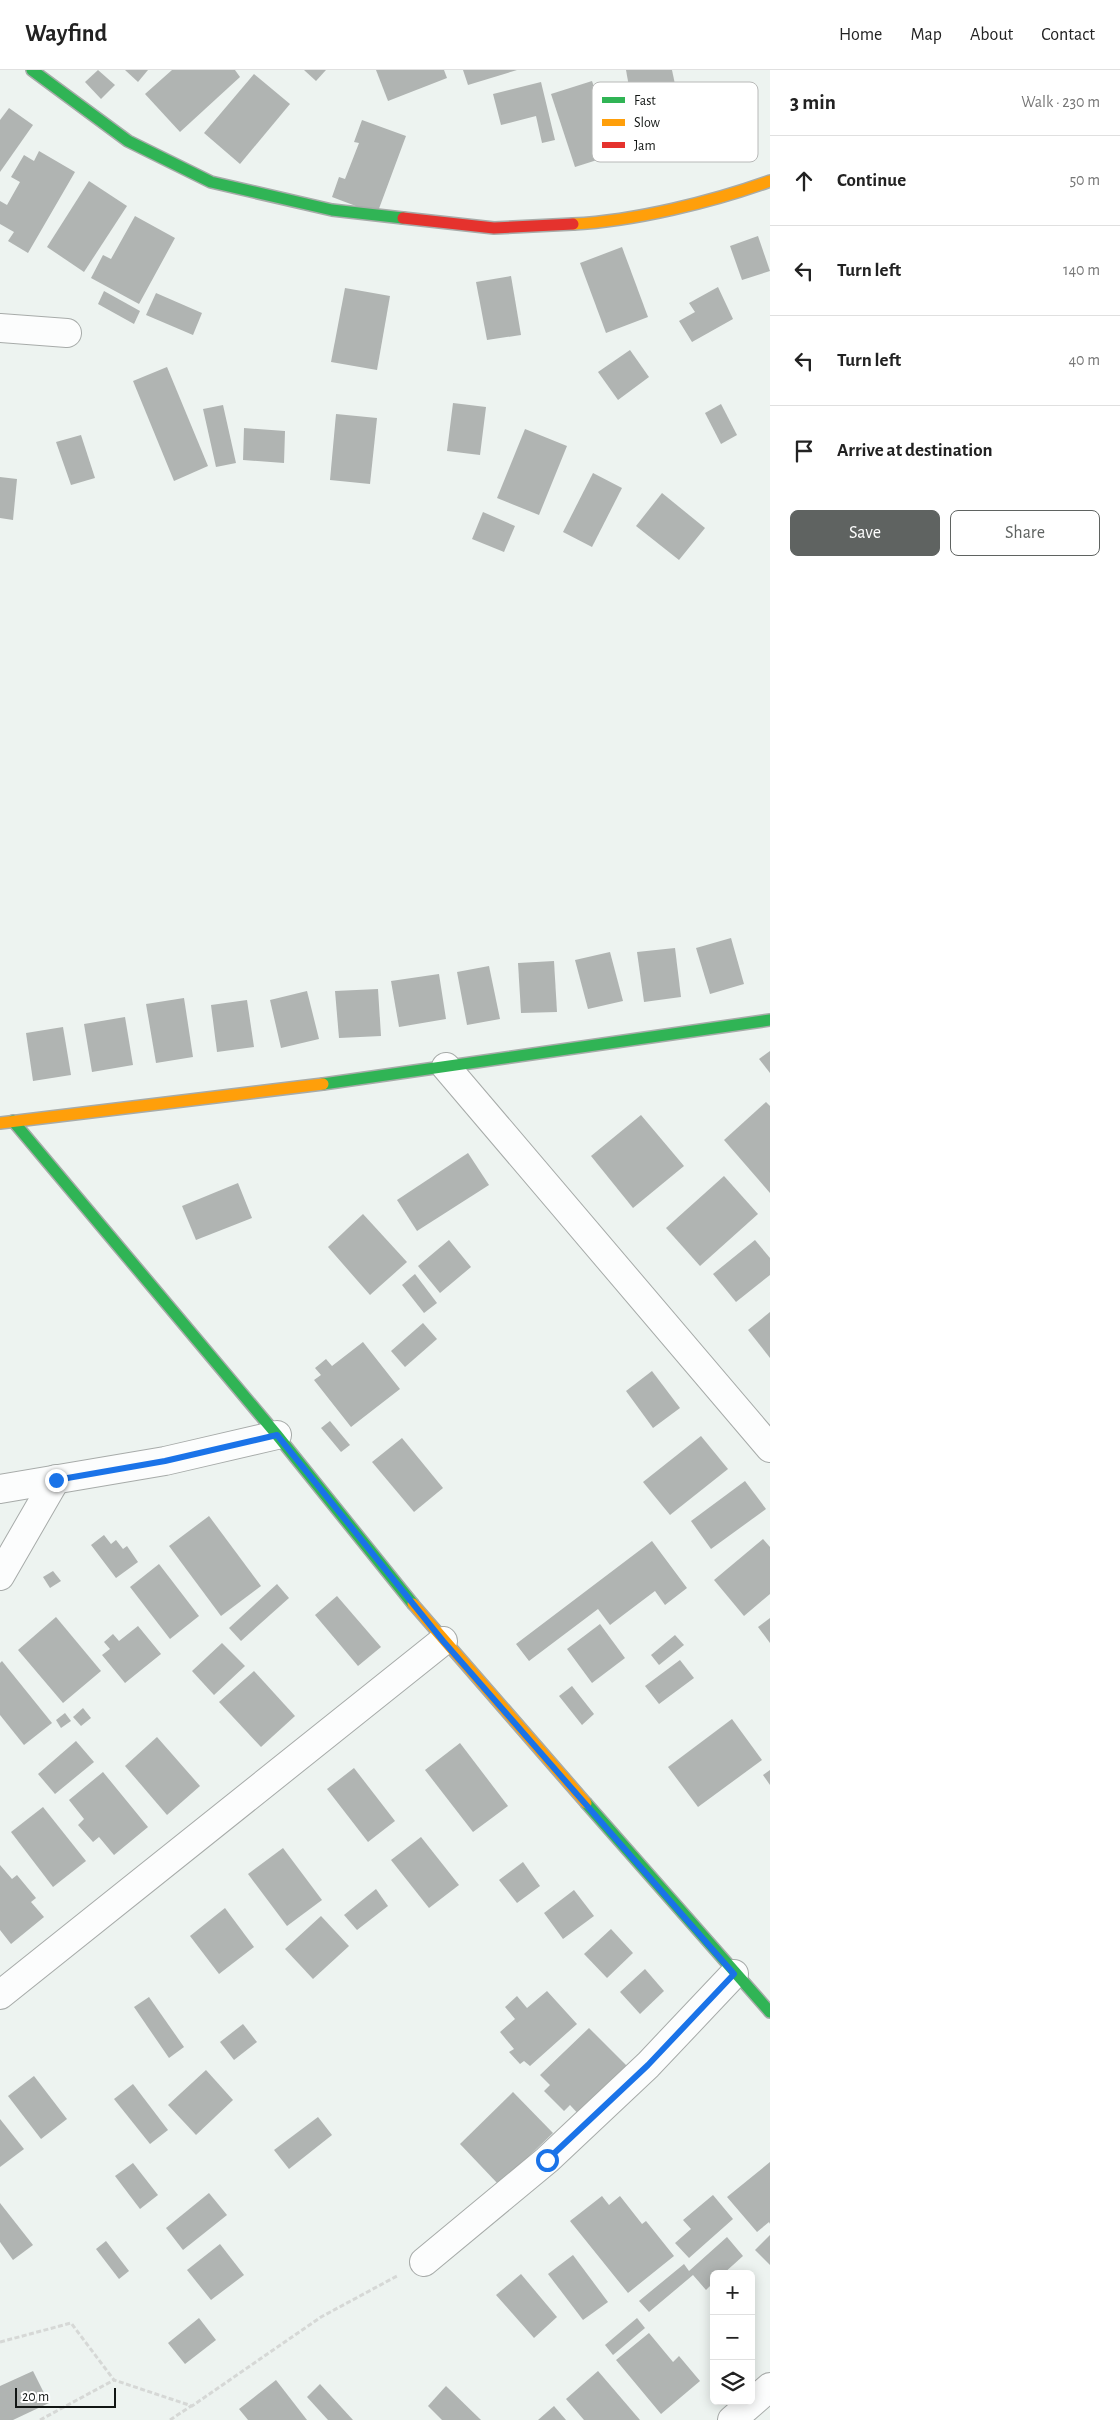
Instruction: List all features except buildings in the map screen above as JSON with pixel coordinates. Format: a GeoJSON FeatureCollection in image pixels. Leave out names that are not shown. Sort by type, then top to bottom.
{"type":"FeatureCollection","features":[{"type":"Feature","properties":{"kind":"street"},"geometry":{"type":"LineString","coordinates":[[32,70],[128,140],[211,182],[332,210],[494,228],[607,222],[737,193],[770,181]]}},
{"type":"Feature","properties":{"kind":"street"},"geometry":{"type":"LineString","coordinates":[[0,328],[67,333]]}},
{"type":"Feature","properties":{"kind":"street"},"geometry":{"type":"LineString","coordinates":[[0,1124],[446,1067],[675,1032],[770,1020]]}},
{"type":"Feature","properties":{"kind":"street"},"geometry":{"type":"LineString","coordinates":[[446,1067],[770,1448]]}},
{"type":"Feature","properties":{"kind":"street"},"geometry":{"type":"LineString","coordinates":[[14,1121],[277,1435],[443,1641],[734,1974],[770,2012]]}},
{"type":"Feature","properties":{"kind":"street"},"geometry":{"type":"LineString","coordinates":[[0,1488],[165,1461],[277,1435]]}},
{"type":"Feature","properties":{"kind":"street"},"geometry":{"type":"LineString","coordinates":[[0,1576],[56,1480]]}},
{"type":"Feature","properties":{"kind":"street"},"geometry":{"type":"LineString","coordinates":[[0,1995],[443,1641]]}},
{"type":"Feature","properties":{"kind":"street"},"geometry":{"type":"LineString","coordinates":[[424,2262],[547,2160],[648,2065],[734,1974]]}},
{"type":"Feature","properties":{"kind":"street"},"geometry":{"type":"LineString","coordinates":[[732,2420],[770,2387]]}},
{"type":"Feature","properties":{"kind":"path"},"geometry":{"type":"LineString","coordinates":[[170,2420],[321,2317],[424,2262]]}},
{"type":"Feature","properties":{"kind":"path"},"geometry":{"type":"LineString","coordinates":[[0,2342],[71,2323],[114,2380],[192,2406]]}},
{"type":"Feature","properties":{"kind":"path"},"geometry":{"type":"LineString","coordinates":[[40,2420],[114,2380]]}},
{"type":"Feature","properties":{"kind":"traffic: fast"},"geometry":{"type":"LineString","coordinates":[[32,70],[128,141],[211,182],[332,210],[403,218]]}},
{"type":"Feature","properties":{"kind":"traffic: fast"},"geometry":{"type":"LineString","coordinates":[[323,1084],[770,1020]]}},
{"type":"Feature","properties":{"kind":"traffic: fast"},"geometry":{"type":"LineString","coordinates":[[13,1121],[277,1435],[413,1604]]}},
{"type":"Feature","properties":{"kind":"traffic: fast"},"geometry":{"type":"LineString","coordinates":[[586,1803],[770,2012]]}},
{"type":"Feature","properties":{"kind":"traffic: slow"},"geometry":{"type":"LineString","coordinates":[[573,224],[647,215],[698,203],[770,181]]}},
{"type":"Feature","properties":{"kind":"traffic: slow"},"geometry":{"type":"LineString","coordinates":[[0,1123],[323,1084]]}},
{"type":"Feature","properties":{"kind":"traffic: slow"},"geometry":{"type":"LineString","coordinates":[[413,1604],[586,1803]]}},
{"type":"Feature","properties":{"kind":"traffic: jam"},"geometry":{"type":"LineString","coordinates":[[403,218],[494,228],[573,224]]}},
{"type":"Feature","properties":{"kind":"route"},"geometry":{"type":"LineString","coordinates":[[56,1480],[165,1461],[277,1435],[443,1641],[734,1974],[648,2065],[547,2160]]}}]}
